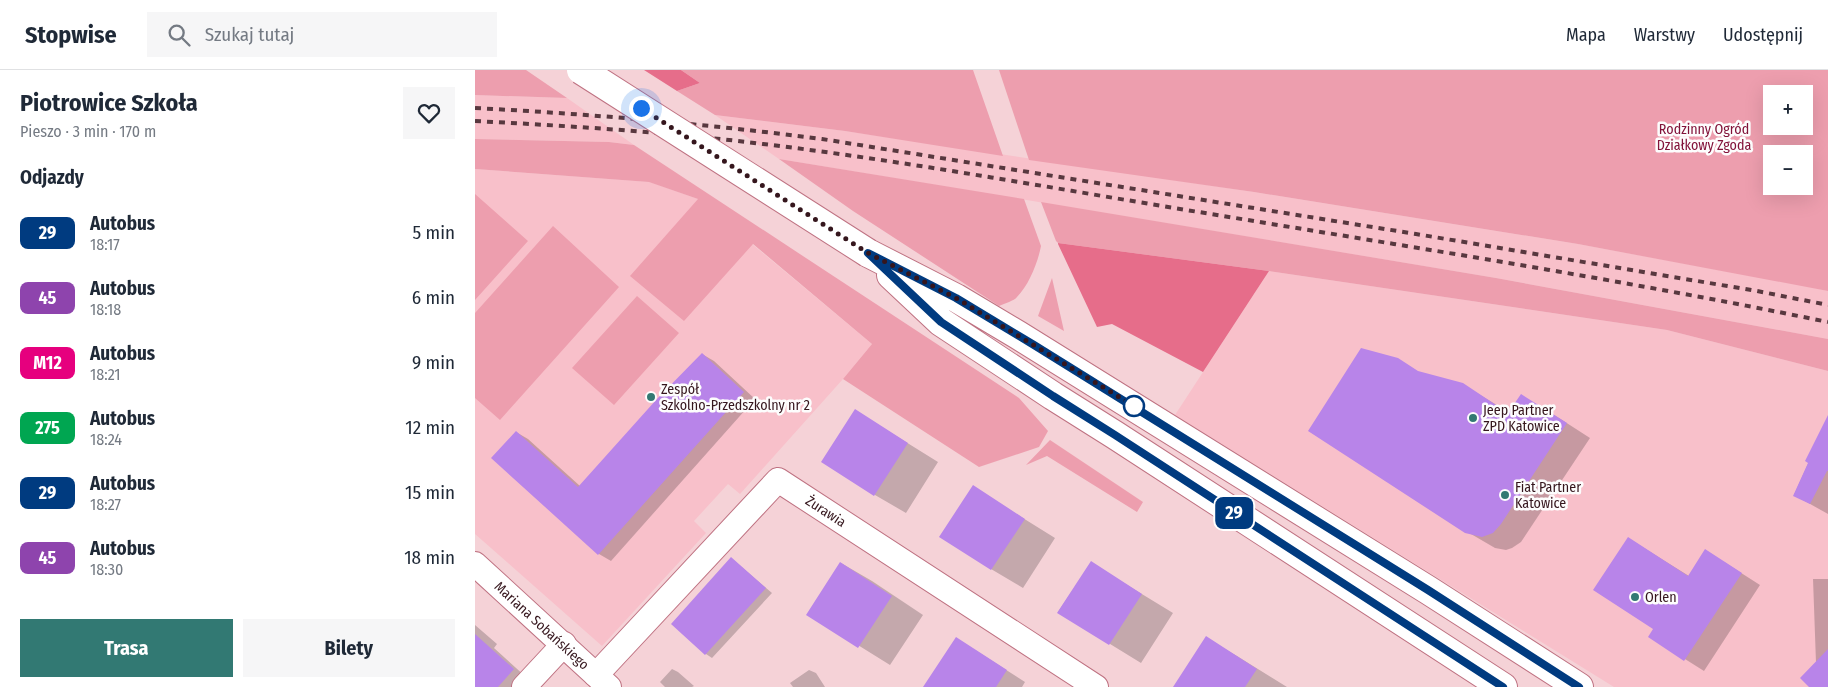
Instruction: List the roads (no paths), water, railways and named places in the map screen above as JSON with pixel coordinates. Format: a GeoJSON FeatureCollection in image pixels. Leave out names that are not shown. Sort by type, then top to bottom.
{"type":"FeatureCollection","features":[{"type":"Feature","properties":{"kind":"main road"},"geometry":{"type":"LineString","coordinates":[[581,70],[868,253],[956,298],[1043,350],[1428,590],[1579,687]]}},
{"type":"Feature","properties":{"kind":"main road"},"geometry":{"type":"LineString","coordinates":[[868,253],[941,322],[1503,687]]}},
{"type":"Feature","properties":{"kind":"street","name":"Żurawia"},"geometry":{"type":"LineString","coordinates":[[603,681],[778,480],[1097,687]]}},
{"type":"Feature","properties":{"kind":"street","name":"Mariana Sobańskiego"},"geometry":{"type":"LineString","coordinates":[[475,564],[603,681]]}},
{"type":"Feature","properties":{"kind":"street"},"geometry":{"type":"LineString","coordinates":[[524,687],[564,644]]}},
{"type":"Feature","properties":{"kind":"railway"},"geometry":{"type":"LineString","coordinates":[[475,108],[649,120],[822,139],[1416,234],[1757,291],[1828,305]]}},
{"type":"Feature","properties":{"kind":"railway"},"geometry":{"type":"LineString","coordinates":[[475,121],[691,136],[875,159],[1520,265],[1675,292],[1828,322]]}},
{"type":"Feature","properties":{"kind":"place","name":"Zespół Szkolno-Przedszkolny nr 2"},"geometry":{"type":"Point","coordinates":[651,397]}},
{"type":"Feature","properties":{"kind":"place","name":"Jeep Partner ZPD Katowice"},"geometry":{"type":"Point","coordinates":[1473,418]}},
{"type":"Feature","properties":{"kind":"place","name":"Fiat Partner Katowice"},"geometry":{"type":"Point","coordinates":[1505,495]}},
{"type":"Feature","properties":{"kind":"place","name":"Orlen"},"geometry":{"type":"Point","coordinates":[1635,597]}},
{"type":"Feature","properties":{"kind":"park label","name":"Rodzinny Ogród Działkowy Zgoda"},"geometry":{"type":"Point","coordinates":[1704,138]}}]}
